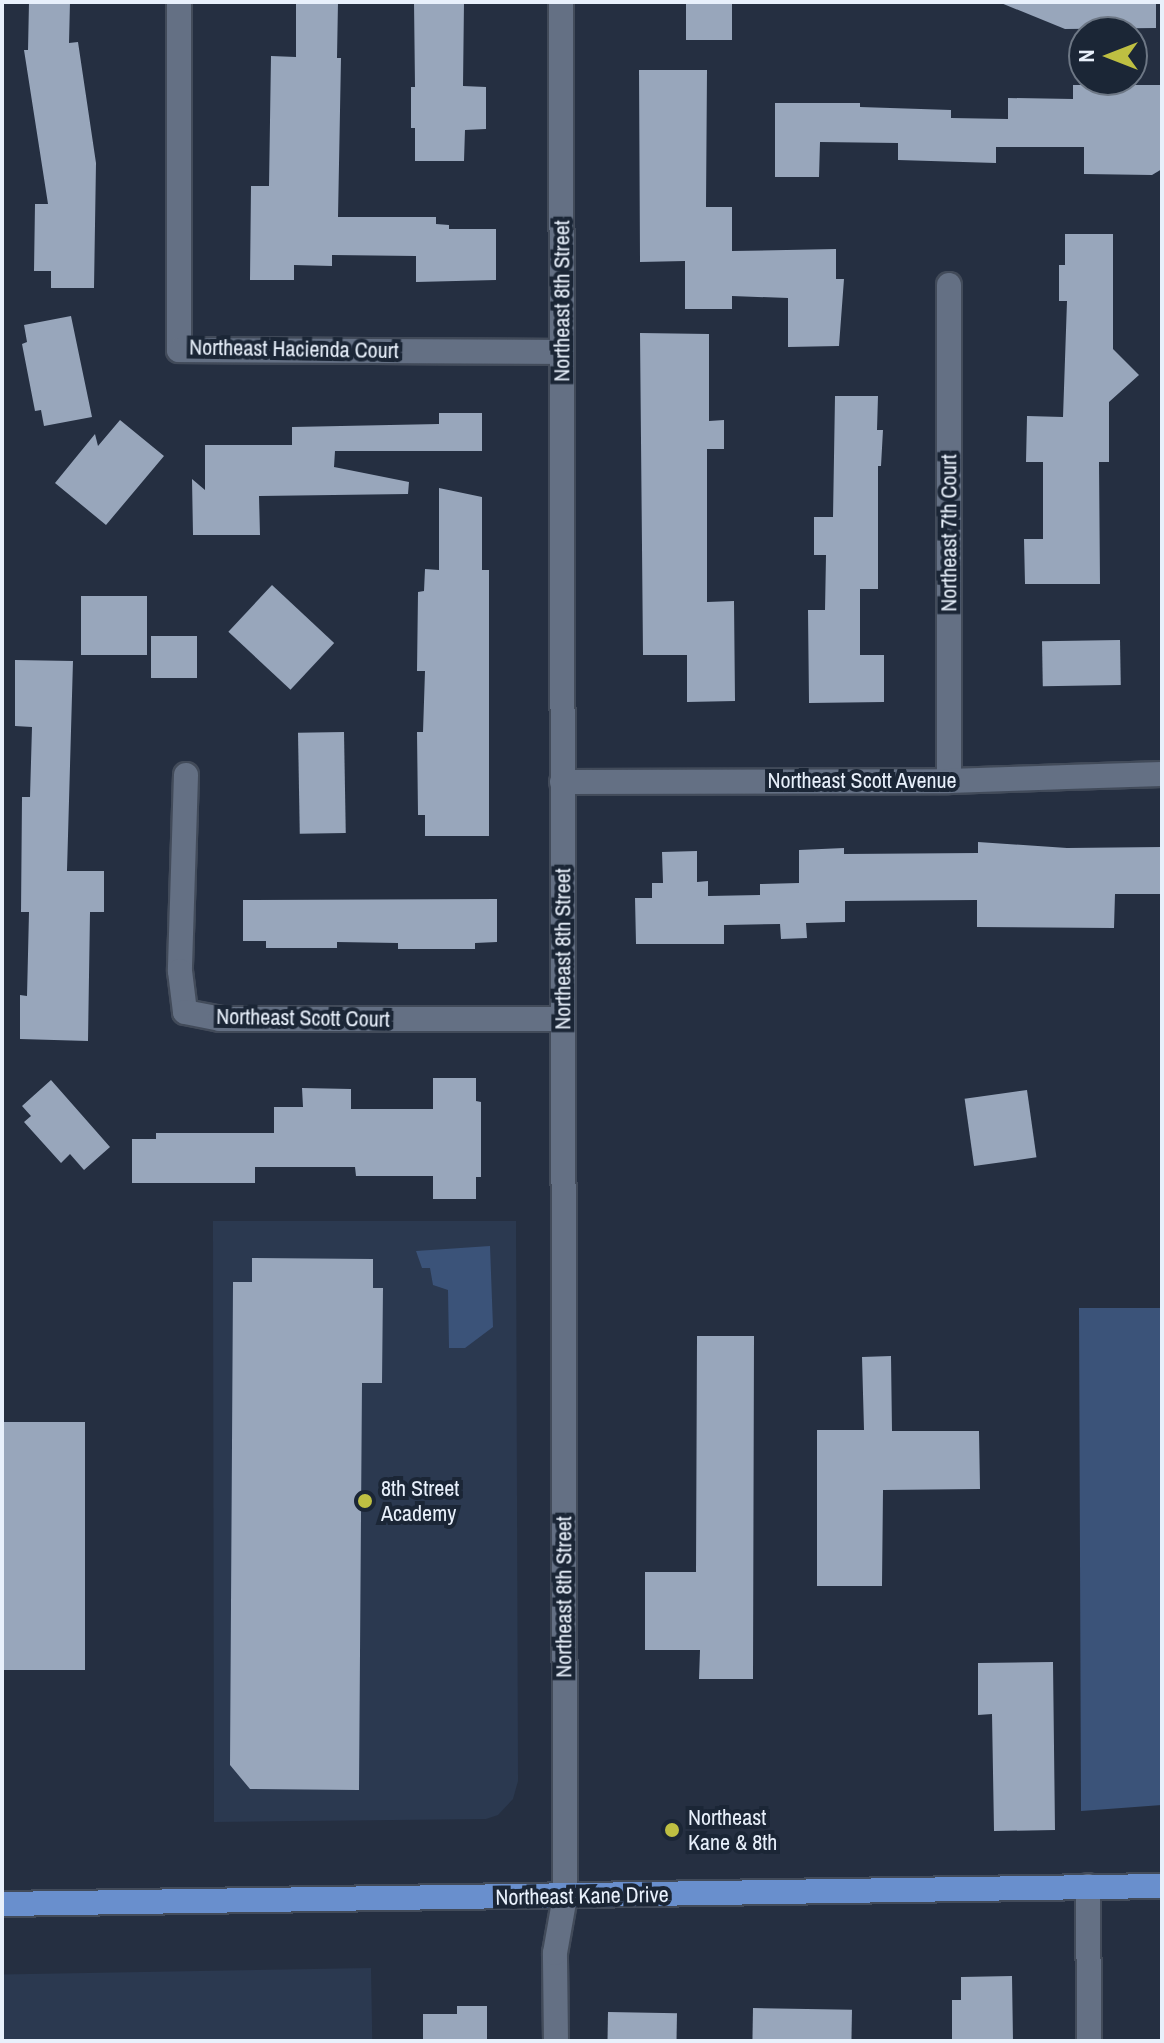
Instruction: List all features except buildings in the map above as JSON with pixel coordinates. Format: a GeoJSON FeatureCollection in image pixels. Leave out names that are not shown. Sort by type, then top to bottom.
{"type":"FeatureCollection","features":[{"type":"Feature","properties":{"kind":"main road","name":"Northeast Kane Drive"},"geometry":{"type":"LineString","coordinates":[[2,1904],[1162,1886]]}},
{"type":"Feature","properties":{"kind":"street","name":"Northeast Hacienda Court"},"geometry":{"type":"LineString","coordinates":[[179,2],[179,350],[562,352]]}},
{"type":"Feature","properties":{"kind":"street","name":"Northeast 8th Street"},"geometry":{"type":"LineString","coordinates":[[556,2041],[555,1953],[565,1896],[561,2]]}},
{"type":"Feature","properties":{"kind":"street","name":"Northeast 7th Court"},"geometry":{"type":"LineString","coordinates":[[949,285],[949,781]]}},
{"type":"Feature","properties":{"kind":"street","name":"Northeast Scott Avenue"},"geometry":{"type":"LineString","coordinates":[[562,782],[949,781],[1162,774]]}},
{"type":"Feature","properties":{"kind":"street","name":"Northeast Scott Court"},"geometry":{"type":"LineString","coordinates":[[186,775],[180,971],[185,1012],[220,1019],[563,1019]]}},
{"type":"Feature","properties":{"kind":"street"},"geometry":{"type":"LineString","coordinates":[[1088,1886],[1089,2041]]}},
{"type":"Feature","properties":{"kind":"shaded area"},"geometry":{"type":"Polygon","coordinates":[[[1160,971],[1162,971],[1162,1308],[1160,971]]]}},
{"type":"Feature","properties":{"kind":"shaded area","name":"8th Street Academy"},"geometry":{"type":"Polygon","coordinates":[[[213,1221],[516,1221],[518,1781],[513,1799],[498,1815],[486,1819],[214,1822],[213,1221]]]}},
{"type":"Feature","properties":{"kind":"shaded area"},"geometry":{"type":"Polygon","coordinates":[[[490,1246],[493,1327],[465,1348],[449,1348],[448,1290],[433,1285],[430,1268],[422,1268],[416,1251],[490,1246]]]}},
{"type":"Feature","properties":{"kind":"shaded area"},"geometry":{"type":"Polygon","coordinates":[[[1079,1308],[1162,1308],[1162,1805],[1081,1811],[1079,1308]]]}},
{"type":"Feature","properties":{"kind":"shaded area"},"geometry":{"type":"Polygon","coordinates":[[[371,1968],[372,2041],[3,2041],[2,1974],[371,1968]]]}},
{"type":"Feature","properties":{"kind":"place","name":"8th Street Academy"},"geometry":{"type":"Point","coordinates":[365,1501]}},
{"type":"Feature","properties":{"kind":"place","name":"Northeast Kane & 8th"},"geometry":{"type":"Point","coordinates":[672,1830]}}]}
